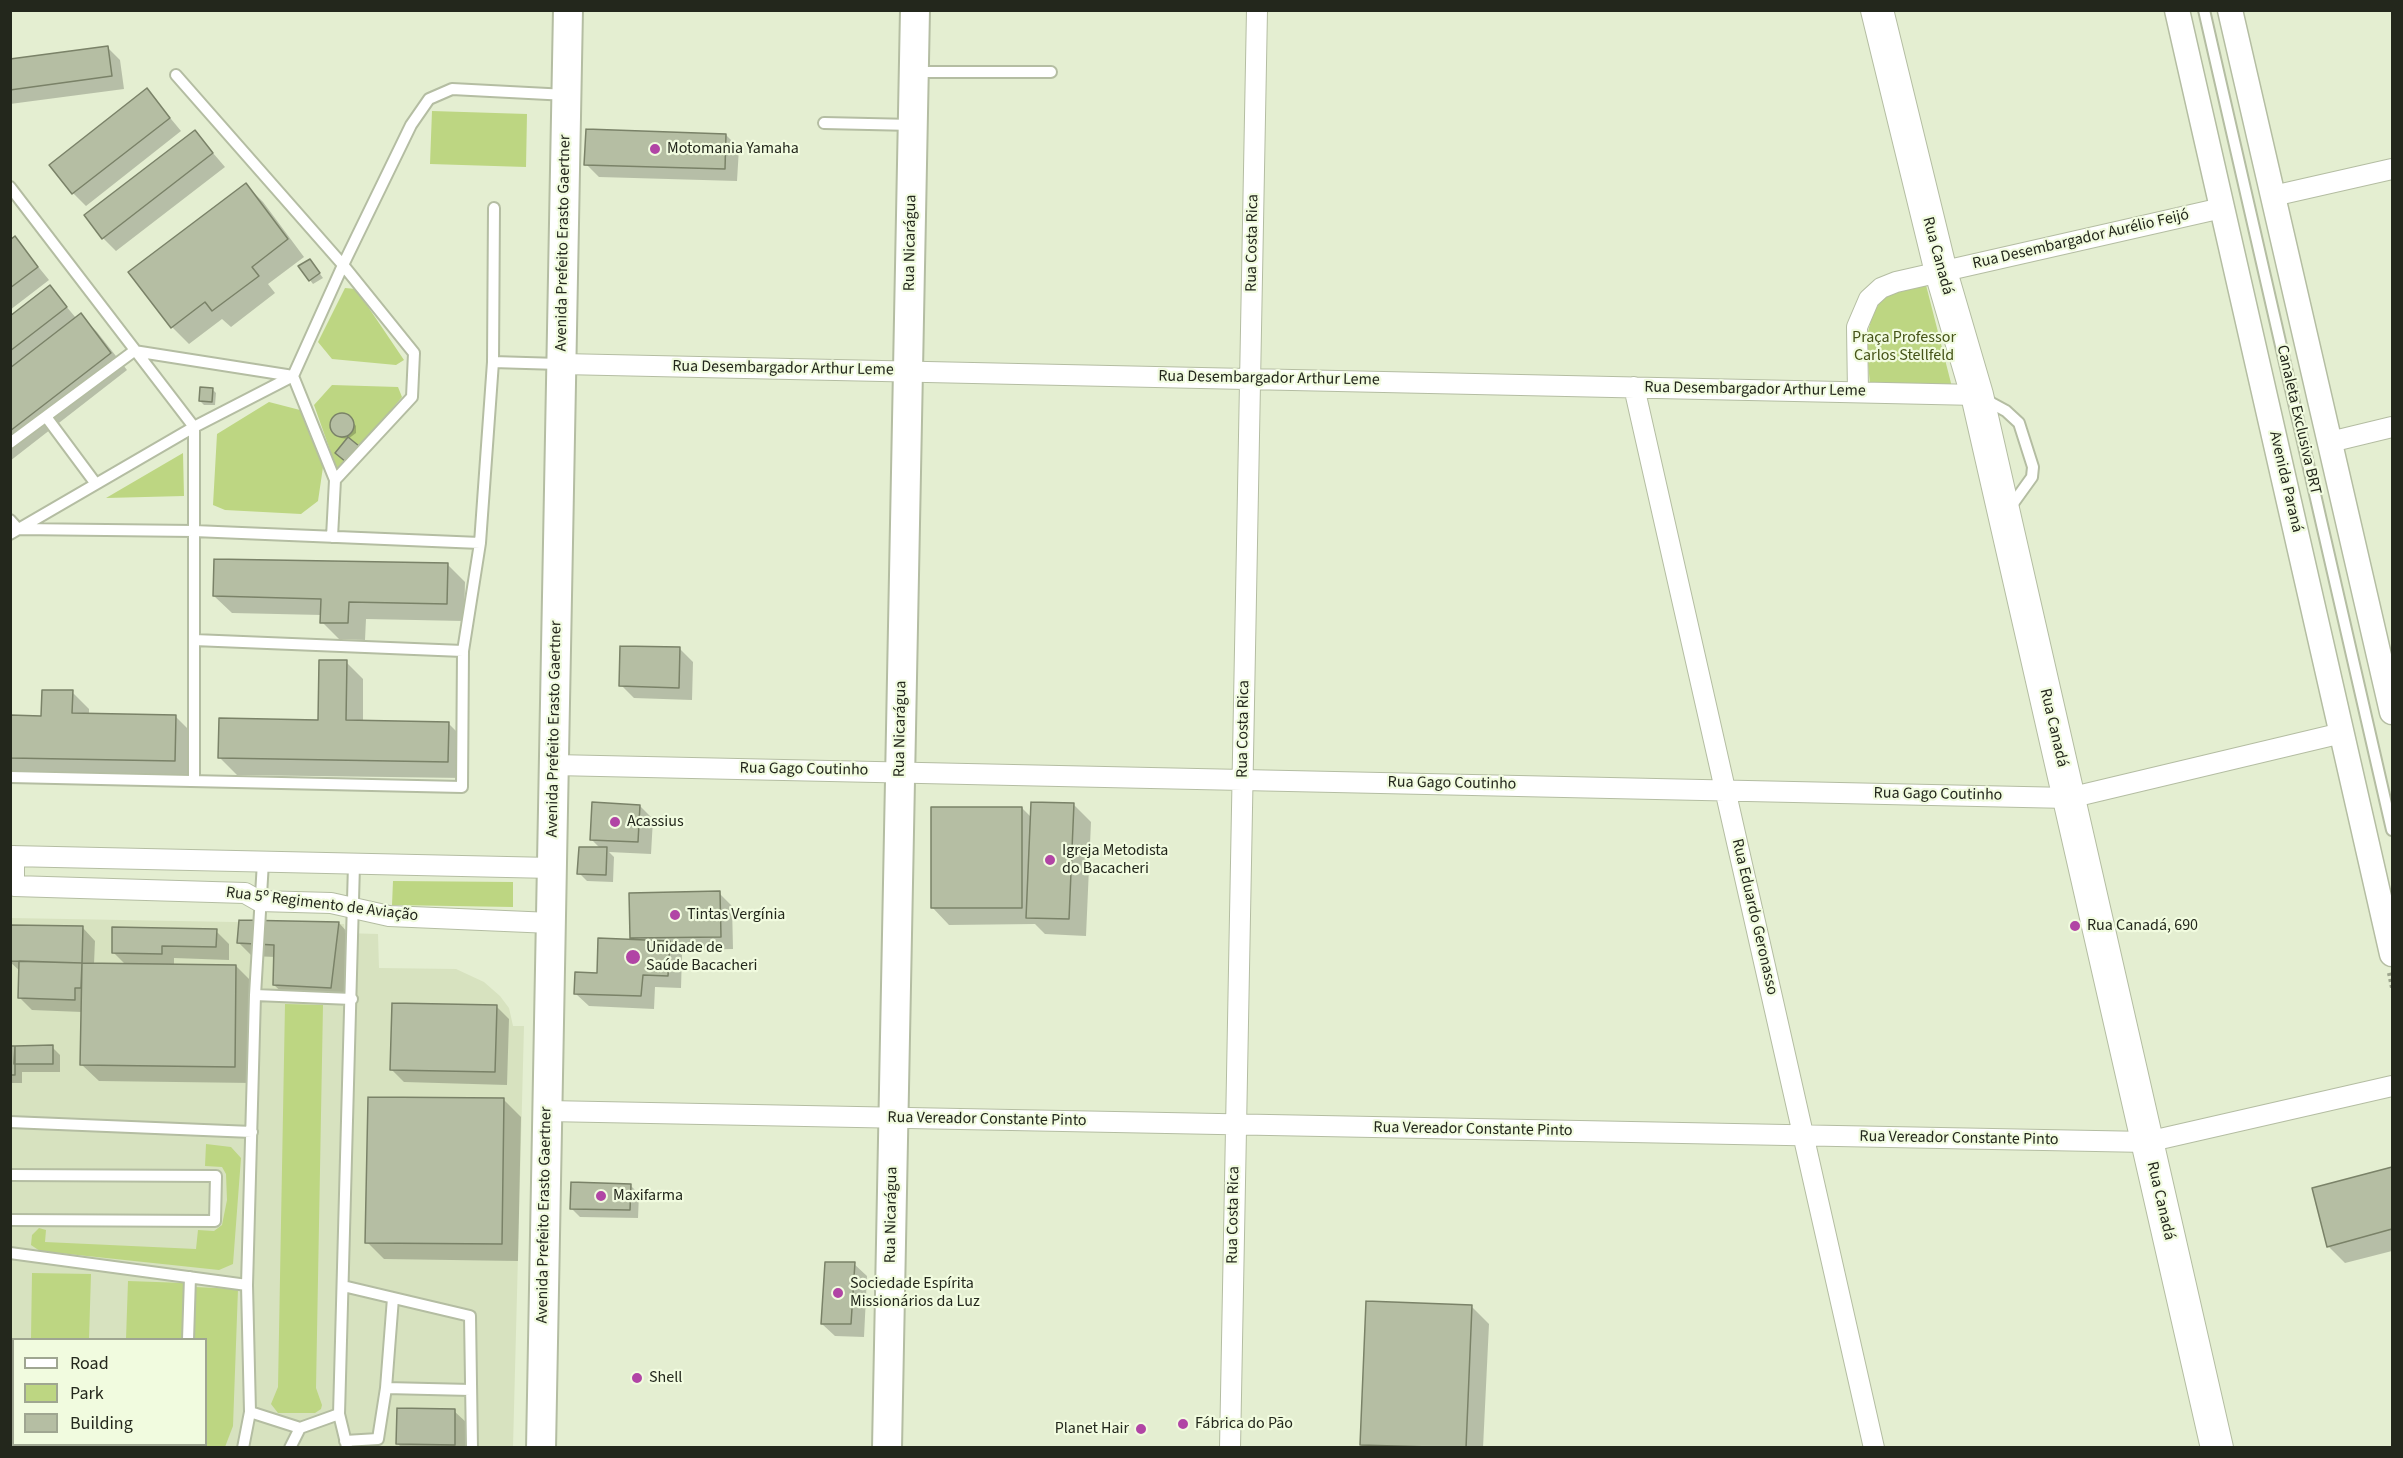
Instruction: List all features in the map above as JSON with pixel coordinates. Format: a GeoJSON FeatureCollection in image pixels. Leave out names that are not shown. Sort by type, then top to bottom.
{"type":"FeatureCollection","features":[{"type":"Feature","properties":{"kind":"main road","name":"Avenida Prefeito Erasto Gaertner"},"geometry":{"type":"LineString","coordinates":[[541,1448],[568,10]]}},
{"type":"Feature","properties":{"kind":"main road","name":"Rua Nicarágua"},"geometry":{"type":"LineString","coordinates":[[887,1448],[915,10]]}},
{"type":"Feature","properties":{"kind":"main road","name":"Rua Canadá"},"geometry":{"type":"LineString","coordinates":[[1877,10],[1941,272],[1977,395],[2217,1448]]}},
{"type":"Feature","properties":{"kind":"street","name":"Rua Costa Rica"},"geometry":{"type":"LineString","coordinates":[[1230,1448],[1257,10]]}},
{"type":"Feature","properties":{"kind":"street","name":"Avenida Paraná"},"geometry":{"type":"LineString","coordinates":[[2177,10],[2392,954]]}},
{"type":"Feature","properties":{"kind":"street"},"geometry":{"type":"LineString","coordinates":[[2230,10],[2392,712]]}},
{"type":"Feature","properties":{"kind":"street"},"geometry":{"type":"LineString","coordinates":[[2273,196],[2392,169]]}},
{"type":"Feature","properties":{"kind":"street","name":"Rua Desembargador Aurélio Feijó"},"geometry":{"type":"LineString","coordinates":[[1858,392],[1857,327],[1869,299],[1881,288],[1896,282],[2222,208]]}},
{"type":"Feature","properties":{"kind":"street","name":"Rua Desembargador Arthur Leme"},"geometry":{"type":"LineString","coordinates":[[562,364],[1977,395]]}},
{"type":"Feature","properties":{"kind":"street","name":"Rua Eduardo Geronasso"},"geometry":{"type":"LineString","coordinates":[[1634,387],[1874,1448]]}},
{"type":"Feature","properties":{"kind":"street"},"geometry":{"type":"LineString","coordinates":[[2330,442],[2392,427]]}},
{"type":"Feature","properties":{"kind":"street","name":"Rua Gago Coutinho"},"geometry":{"type":"LineString","coordinates":[[554,765],[2069,798],[2342,733]]}},
{"type":"Feature","properties":{"kind":"street","name":"Rua 5º Regimento de Aviação"},"geometry":{"type":"LineString","coordinates":[[551,923],[389,916],[331,903],[259,901],[245,893],[14,886],[12,856],[552,868]]}},
{"type":"Feature","properties":{"kind":"street"},"geometry":{"type":"LineString","coordinates":[[99,888],[101,858]]}},
{"type":"Feature","properties":{"kind":"street","name":"Rua Vereador Constante Pinto"},"geometry":{"type":"LineString","coordinates":[[547,1111],[2147,1142],[2392,1086]]}},
{"type":"Feature","properties":{"kind":"lane","name":"Canaleta Exclusiva BRT"},"geometry":{"type":"LineString","coordinates":[[2204,10],[2392,830]]}},
{"type":"Feature","properties":{"kind":"lane"},"geometry":{"type":"LineString","coordinates":[[914,72],[1051,72]]}},
{"type":"Feature","properties":{"kind":"lane"},"geometry":{"type":"LineString","coordinates":[[176,75],[343,265],[414,353],[412,397],[335,480]]}},
{"type":"Feature","properties":{"kind":"lane"},"geometry":{"type":"LineString","coordinates":[[13,528],[96,484],[194,427],[293,376],[343,265],[411,125],[429,99],[452,89],[567,96]]}},
{"type":"Feature","properties":{"kind":"lane"},"geometry":{"type":"LineString","coordinates":[[824,123],[913,125]]}},
{"type":"Feature","properties":{"kind":"lane"},"geometry":{"type":"LineString","coordinates":[[10,187],[194,427],[194,781]]}},
{"type":"Feature","properties":{"kind":"lane"},"geometry":{"type":"LineString","coordinates":[[10,777],[462,787],[463,651],[480,543],[493,362],[494,208]]}},
{"type":"Feature","properties":{"kind":"lane"},"geometry":{"type":"LineString","coordinates":[[10,443],[47,418],[134,351],[293,376]]}},
{"type":"Feature","properties":{"kind":"lane"},"geometry":{"type":"LineString","coordinates":[[493,362],[562,364]]}},
{"type":"Feature","properties":{"kind":"lane"},"geometry":{"type":"LineString","coordinates":[[293,376],[335,480],[332,537]]}},
{"type":"Feature","properties":{"kind":"lane"},"geometry":{"type":"LineString","coordinates":[[47,418],[96,484]]}},
{"type":"Feature","properties":{"kind":"lane"},"geometry":{"type":"LineString","coordinates":[[13,528],[194,531],[480,543]]}},
{"type":"Feature","properties":{"kind":"lane"},"geometry":{"type":"LineString","coordinates":[[194,640],[463,651]]}},
{"type":"Feature","properties":{"kind":"lane"},"geometry":{"type":"LineString","coordinates":[[243,1448],[250,1412],[247,1285],[255,995],[263,862]]}},
{"type":"Feature","properties":{"kind":"lane"},"geometry":{"type":"LineString","coordinates":[[354,864],[339,1414],[346,1444],[379,1443],[393,1298]]}},
{"type":"Feature","properties":{"kind":"lane"},"geometry":{"type":"LineString","coordinates":[[255,995],[352,999]]}},
{"type":"Feature","properties":{"kind":"lane"},"geometry":{"type":"LineString","coordinates":[[10,1122],[252,1132]]}},
{"type":"Feature","properties":{"kind":"lane"},"geometry":{"type":"LineString","coordinates":[[10,1175],[216,1176],[214,1221],[10,1220]]}},
{"type":"Feature","properties":{"kind":"lane"},"geometry":{"type":"LineString","coordinates":[[10,1253],[247,1285]]}},
{"type":"Feature","properties":{"kind":"lane"},"geometry":{"type":"LineString","coordinates":[[188,1338],[190,1277]]}},
{"type":"Feature","properties":{"kind":"lane"},"geometry":{"type":"LineString","coordinates":[[343,1286],[470,1316],[472,1448]]}},
{"type":"Feature","properties":{"kind":"lane"},"geometry":{"type":"LineString","coordinates":[[386,1388],[471,1390]]}},
{"type":"Feature","properties":{"kind":"lane"},"geometry":{"type":"LineString","coordinates":[[250,1412],[300,1428],[339,1414]]}},
{"type":"Feature","properties":{"kind":"lane"},"geometry":{"type":"LineString","coordinates":[[290,1448],[300,1428]]}},
{"type":"Feature","properties":{"kind":"shaded area"},"geometry":{"type":"Polygon","coordinates":[[[11,918],[344,924],[345,933],[378,934],[379,968],[456,969],[484,982],[500,996],[509,1008],[513,1026],[524,1026],[513,1447],[11,1448],[11,918]]]}},
{"type":"Feature","properties":{"kind":"green space"},"geometry":{"type":"Polygon","coordinates":[[[432,111],[527,114],[526,167],[430,164],[432,111]]]}},
{"type":"Feature","properties":{"kind":"green space","name":"Praça Professor Carlos Stellfeld"},"geometry":{"type":"Polygon","coordinates":[[[1926,285],[1952,387],[1870,385],[1866,339],[1873,313],[1881,301],[1892,293],[1926,285]]]}},
{"type":"Feature","properties":{"kind":"green space"},"geometry":{"type":"Polygon","coordinates":[[[345,288],[356,289],[404,360],[396,365],[332,359],[318,342],[345,288]]]}},
{"type":"Feature","properties":{"kind":"green space"},"geometry":{"type":"Polygon","coordinates":[[[332,385],[398,387],[402,397],[343,469],[336,467],[314,405],[332,385]]]}},
{"type":"Feature","properties":{"kind":"green space"},"geometry":{"type":"Polygon","coordinates":[[[269,402],[300,410],[323,467],[318,501],[301,514],[225,510],[213,505],[217,434],[269,402]]]}},
{"type":"Feature","properties":{"kind":"green space"},"geometry":{"type":"Polygon","coordinates":[[[183,453],[184,496],[106,498],[183,453]]]}},
{"type":"Feature","properties":{"kind":"green space"},"geometry":{"type":"Polygon","coordinates":[[[393,881],[513,882],[513,907],[392,905],[393,881]]]}},
{"type":"Feature","properties":{"kind":"green space"},"geometry":{"type":"Polygon","coordinates":[[[285,1004],[323,1005],[316,1388],[322,1405],[321,1409],[315,1413],[278,1413],[271,1404],[278,1387],[285,1004]]]}},
{"type":"Feature","properties":{"kind":"green space"},"geometry":{"type":"Polygon","coordinates":[[[206,1144],[231,1147],[241,1158],[233,1264],[219,1270],[40,1251],[31,1245],[32,1235],[39,1228],[46,1230],[45,1242],[196,1249],[198,1230],[214,1231],[222,1225],[227,1200],[226,1174],[222,1167],[205,1166],[206,1144]]]}},
{"type":"Feature","properties":{"kind":"green space"},"geometry":{"type":"Polygon","coordinates":[[[32,1273],[91,1274],[89,1338],[31,1338],[32,1273]]]}},
{"type":"Feature","properties":{"kind":"green space"},"geometry":{"type":"Polygon","coordinates":[[[128,1281],[184,1283],[182,1338],[126,1338],[128,1281]]]}},
{"type":"Feature","properties":{"kind":"green space"},"geometry":{"type":"Polygon","coordinates":[[[194,1287],[238,1289],[233,1426],[225,1447],[187,1448],[188,1446],[207,1446],[207,1338],[192,1338],[194,1287]]]}},
{"type":"Feature","properties":{"kind":"building"},"geometry":{"type":"Polygon","coordinates":[[[108,46],[112,76],[10,90],[10,59],[108,46]]]}},
{"type":"Feature","properties":{"kind":"building"},"geometry":{"type":"Polygon","coordinates":[[[147,88],[170,118],[72,194],[49,165],[147,88]]]}},
{"type":"Feature","properties":{"kind":"building","name":"Motomania Yamaha"},"geometry":{"type":"Polygon","coordinates":[[[586,129],[726,134],[725,169],[584,165],[586,129]]]}},
{"type":"Feature","properties":{"kind":"building"},"geometry":{"type":"Polygon","coordinates":[[[195,130],[213,153],[102,239],[84,215],[195,130]]]}},
{"type":"Feature","properties":{"kind":"building"},"geometry":{"type":"Polygon","coordinates":[[[246,183],[288,239],[252,267],[259,276],[212,311],[205,302],[171,328],[128,272],[246,183]]]}},
{"type":"Feature","properties":{"kind":"building"},"geometry":{"type":"Polygon","coordinates":[[[15,236],[38,267],[10,288],[10,240],[15,236]]]}},
{"type":"Feature","properties":{"kind":"building"},"geometry":{"type":"Polygon","coordinates":[[[310,259],[320,273],[309,281],[298,266],[310,259]]]}},
{"type":"Feature","properties":{"kind":"building"},"geometry":{"type":"Polygon","coordinates":[[[50,285],[67,307],[10,351],[10,316],[50,285]]]}},
{"type":"Feature","properties":{"kind":"building"},"geometry":{"type":"Polygon","coordinates":[[[81,313],[111,353],[10,431],[10,368],[81,313]]]}},
{"type":"Feature","properties":{"kind":"building"},"geometry":{"type":"Polygon","coordinates":[[[200,387],[213,388],[212,402],[199,401],[200,387]]]}},
{"type":"Feature","properties":{"kind":"building"},"geometry":{"type":"Polygon","coordinates":[[[342,413],[350,417],[354,425],[350,433],[342,437],[334,433],[330,425],[334,417],[342,413]]]}},
{"type":"Feature","properties":{"kind":"building"},"geometry":{"type":"Polygon","coordinates":[[[348,437],[359,446],[346,462],[335,453],[348,437]]]}},
{"type":"Feature","properties":{"kind":"building"},"geometry":{"type":"Polygon","coordinates":[[[214,559],[448,563],[447,604],[349,602],[348,623],[320,623],[321,599],[213,596],[214,559]]]}},
{"type":"Feature","properties":{"kind":"building"},"geometry":{"type":"Polygon","coordinates":[[[620,646],[680,647],[679,688],[619,686],[620,646]]]}},
{"type":"Feature","properties":{"kind":"building"},"geometry":{"type":"Polygon","coordinates":[[[319,660],[347,660],[346,720],[449,722],[448,762],[218,758],[219,718],[318,720],[319,660]]]}},
{"type":"Feature","properties":{"kind":"building"},"geometry":{"type":"Polygon","coordinates":[[[42,690],[73,690],[72,713],[176,715],[175,761],[10,758],[10,715],[41,716],[42,690]]]}},
{"type":"Feature","properties":{"kind":"building","name":"Acassius"},"geometry":{"type":"Polygon","coordinates":[[[592,802],[640,805],[638,842],[590,840],[592,802]]]}},
{"type":"Feature","properties":{"kind":"building","name":"Igreja Metodista do Bacacheri"},"geometry":{"type":"Polygon","coordinates":[[[1031,802],[1074,803],[1069,919],[1026,918],[1031,802]]]}},
{"type":"Feature","properties":{"kind":"building"},"geometry":{"type":"Polygon","coordinates":[[[931,807],[1022,807],[1022,908],[931,908],[931,807]]]}},
{"type":"Feature","properties":{"kind":"building"},"geometry":{"type":"Polygon","coordinates":[[[579,847],[607,847],[606,875],[577,874],[579,847]]]}},
{"type":"Feature","properties":{"kind":"building","name":"Tintas Vergínia"},"geometry":{"type":"Polygon","coordinates":[[[720,891],[721,937],[630,938],[629,893],[720,891]]]}},
{"type":"Feature","properties":{"kind":"building"},"geometry":{"type":"Polygon","coordinates":[[[239,920],[339,922],[331,988],[273,985],[274,945],[237,943],[239,920]]]}},
{"type":"Feature","properties":{"kind":"building"},"geometry":{"type":"Polygon","coordinates":[[[10,925],[83,926],[82,963],[10,961],[10,925]]]}},
{"type":"Feature","properties":{"kind":"building"},"geometry":{"type":"Polygon","coordinates":[[[112,927],[217,929],[216,947],[162,946],[162,954],[112,953],[112,927]]]}},
{"type":"Feature","properties":{"kind":"building","name":"Unidade de Saúde Bacacheri"},"geometry":{"type":"Polygon","coordinates":[[[598,938],[670,941],[668,976],[643,975],[641,996],[574,994],[575,972],[597,973],[598,938]]]}},
{"type":"Feature","properties":{"kind":"building"},"geometry":{"type":"Polygon","coordinates":[[[19,961],[82,963],[81,988],[75,988],[75,1000],[18,998],[19,961]]]}},
{"type":"Feature","properties":{"kind":"building"},"geometry":{"type":"Polygon","coordinates":[[[82,963],[236,965],[235,1067],[80,1065],[82,963]]]}},
{"type":"Feature","properties":{"kind":"building"},"geometry":{"type":"Polygon","coordinates":[[[392,1003],[497,1005],[495,1072],[390,1070],[392,1003]]]}},
{"type":"Feature","properties":{"kind":"building"},"geometry":{"type":"Polygon","coordinates":[[[53,1045],[53,1064],[14,1064],[15,1046],[53,1045]]]}},
{"type":"Feature","properties":{"kind":"building"},"geometry":{"type":"Polygon","coordinates":[[[10,1046],[15,1046],[15,1075],[10,1075],[10,1046]]]}},
{"type":"Feature","properties":{"kind":"building"},"geometry":{"type":"Polygon","coordinates":[[[368,1097],[504,1098],[502,1244],[365,1243],[368,1097]]]}},
{"type":"Feature","properties":{"kind":"building"},"geometry":{"type":"Polygon","coordinates":[[[2392,1167],[2392,1229],[2327,1247],[2312,1188],[2392,1167]]]}},
{"type":"Feature","properties":{"kind":"building","name":"Maxifarma"},"geometry":{"type":"Polygon","coordinates":[[[571,1182],[631,1184],[630,1210],[570,1209],[571,1182]]]}},
{"type":"Feature","properties":{"kind":"building","name":"Sociedade Espírita Missionários da Luz"},"geometry":{"type":"Polygon","coordinates":[[[825,1262],[855,1262],[851,1324],[821,1324],[825,1262]]]}},
{"type":"Feature","properties":{"kind":"building"},"geometry":{"type":"Polygon","coordinates":[[[1366,1301],[1472,1305],[1466,1448],[1360,1445],[1366,1301]]]}},
{"type":"Feature","properties":{"kind":"building"},"geometry":{"type":"Polygon","coordinates":[[[397,1408],[455,1409],[455,1445],[396,1444],[397,1408]]]}},
{"type":"Feature","properties":{"kind":"place","name":"Motomania Yamaha"},"geometry":{"type":"Point","coordinates":[655,149]}},
{"type":"Feature","properties":{"kind":"place","name":"Acassius"},"geometry":{"type":"Point","coordinates":[615,822]}},
{"type":"Feature","properties":{"kind":"place","name":"Igreja Metodista do Bacacheri"},"geometry":{"type":"Point","coordinates":[1050,860]}},
{"type":"Feature","properties":{"kind":"place","name":"Tintas Vergínia"},"geometry":{"type":"Point","coordinates":[675,915]}},
{"type":"Feature","properties":{"kind":"place","name":"Rua Canadá, 690"},"geometry":{"type":"Point","coordinates":[2075,926]}},
{"type":"Feature","properties":{"kind":"place","name":"Unidade de Saúde Bacacheri"},"geometry":{"type":"Point","coordinates":[633,957]}},
{"type":"Feature","properties":{"kind":"place","name":"Maxifarma"},"geometry":{"type":"Point","coordinates":[601,1196]}},
{"type":"Feature","properties":{"kind":"place","name":"Sociedade Espírita Missionários da Luz"},"geometry":{"type":"Point","coordinates":[838,1293]}},
{"type":"Feature","properties":{"kind":"place","name":"Shell"},"geometry":{"type":"Point","coordinates":[637,1378]}},
{"type":"Feature","properties":{"kind":"place","name":"Fábrica do Pão"},"geometry":{"type":"Point","coordinates":[1183,1424]}},
{"type":"Feature","properties":{"kind":"place","name":"Planet Hair"},"geometry":{"type":"Point","coordinates":[1141,1429]}}]}
